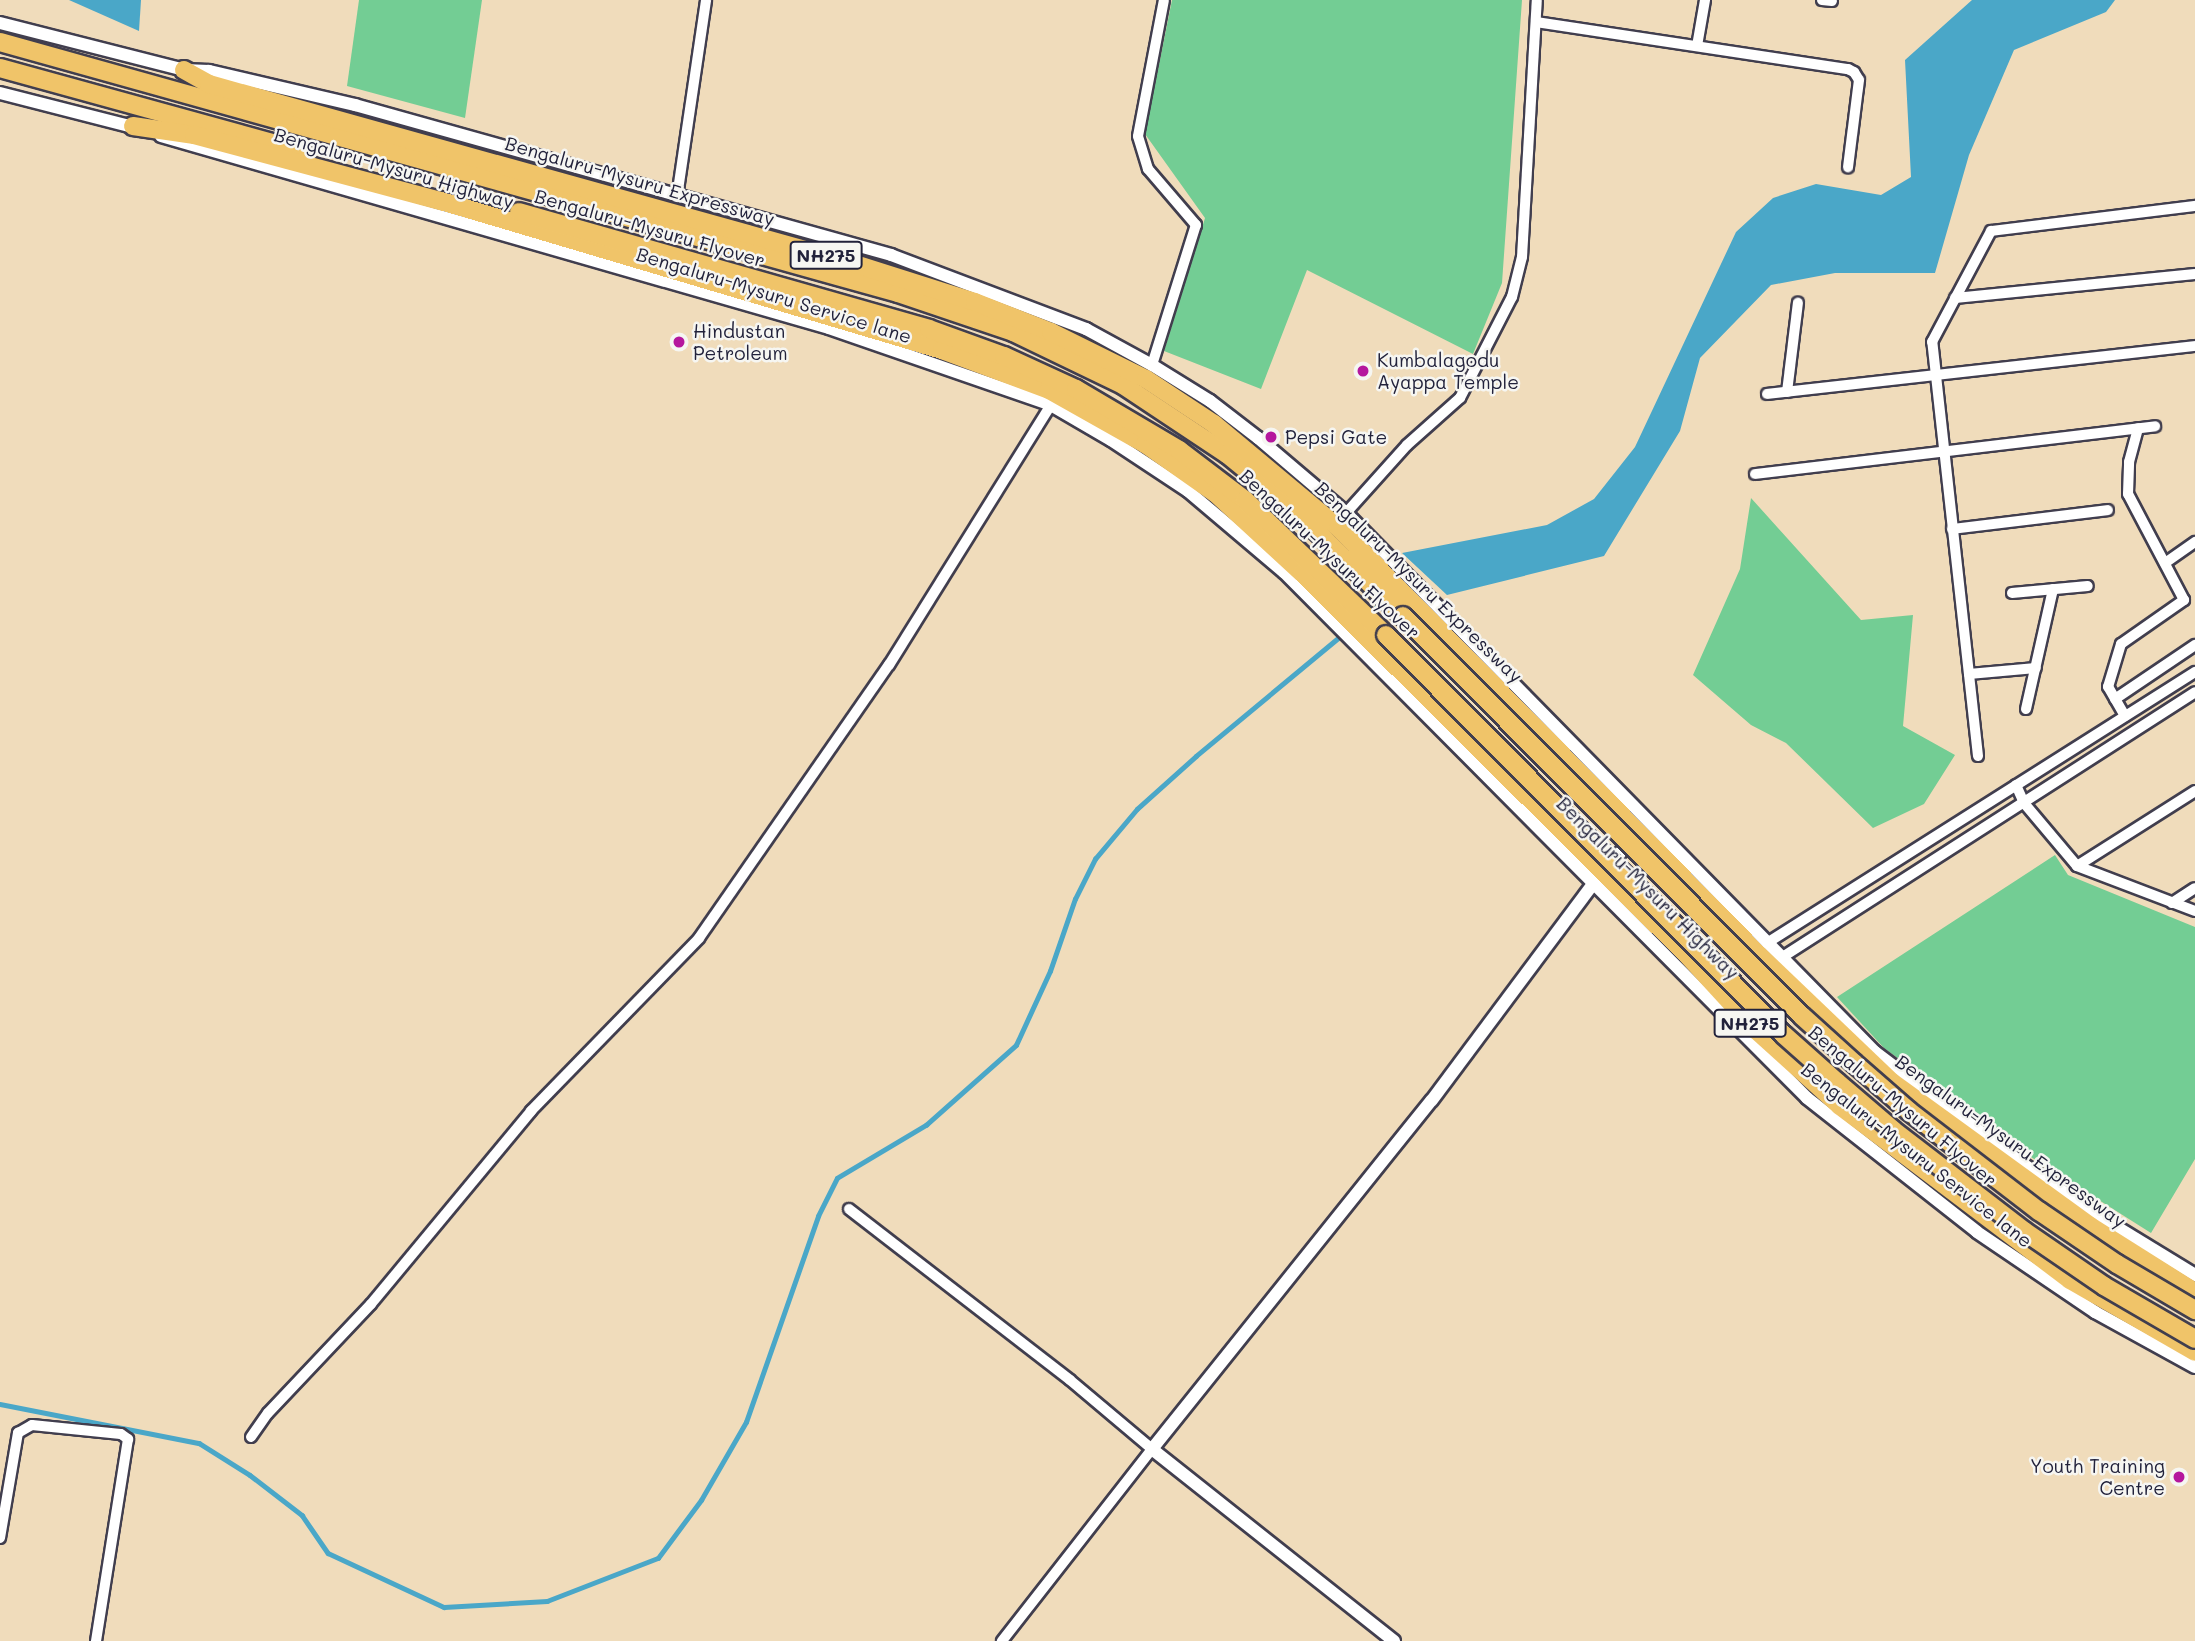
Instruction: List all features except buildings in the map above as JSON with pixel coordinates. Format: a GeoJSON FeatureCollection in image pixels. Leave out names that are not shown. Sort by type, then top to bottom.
{"type":"FeatureCollection","features":[{"type":"Feature","properties":{"kind":"highway","name":"Bengaluru-Mysuru Flyover"},"geometry":{"type":"LineString","coordinates":[[0,42],[898,293],[1013,332],[1123,385],[1219,448],[1293,508],[1403,616]]}},
{"type":"Feature","properties":{"kind":"highway","name":"Bengaluru-Mysuru Flyover"},"geometry":{"type":"LineString","coordinates":[[0,68],[929,329],[1040,371],[1110,407],[1212,474],[1276,527],[1443,690],[1784,1035],[1837,1083],[1893,1130],[2024,1231],[2104,1286],[2195,1339]]}},
{"type":"Feature","properties":{"kind":"highway","name":"Bengaluru-Mysuru Expressway"},"geometry":{"type":"LineString","coordinates":[[184,71],[209,84],[852,263],[975,302],[1051,332],[1146,379],[1214,424],[1405,585],[1644,828],[1760,956],[1892,1082],[2020,1169],[2140,1260],[2195,1292]]}},
{"type":"Feature","properties":{"kind":"highway","name":"Bengaluru-Mysuru Highway"},"geometry":{"type":"LineString","coordinates":[[132,126],[194,135],[441,201],[942,350],[1145,444],[1215,493],[1598,877],[1689,957],[1756,1030],[1840,1106],[1982,1225],[2070,1280],[2195,1352]]}},
{"type":"Feature","properties":{"kind":"highway","name":"Bengaluru-Mysuru Expressway"},"geometry":{"type":"LineString","coordinates":[[1403,616],[1802,1016],[1854,1063],[1909,1111],[2039,1211],[2117,1264],[2195,1310]]}},
{"type":"Feature","properties":{"kind":"street"},"geometry":{"type":"LineString","coordinates":[[677,197],[706,0]]}},
{"type":"Feature","properties":{"kind":"street"},"geometry":{"type":"LineString","coordinates":[[1152,365],[1196,225],[1148,169],[1138,136],[1164,0]]}},
{"type":"Feature","properties":{"kind":"street"},"geometry":{"type":"LineString","coordinates":[[1346,513],[1407,445],[1460,398],[1512,297],[1522,257],[1537,0]]}},
{"type":"Feature","properties":{"kind":"street"},"geometry":{"type":"LineString","coordinates":[[1697,46],[1705,0]]}},
{"type":"Feature","properties":{"kind":"street"},"geometry":{"type":"LineString","coordinates":[[1536,22],[1854,72],[1858,80],[1848,167]]}},
{"type":"Feature","properties":{"kind":"street","name":"Bengaluru-Mysuru Expressway"},"geometry":{"type":"LineString","coordinates":[[0,23],[184,71],[209,71],[355,105],[891,255],[1086,329],[1210,401],[1258,438],[1346,513],[1405,585]]}},
{"type":"Feature","properties":{"kind":"street","name":"Bengaluru-Mysuru Highway"},"geometry":{"type":"LineString","coordinates":[[0,93],[132,126]]}},
{"type":"Feature","properties":{"kind":"street"},"geometry":{"type":"LineString","coordinates":[[1978,756],[1932,342],[1991,231],[2195,206]]}},
{"type":"Feature","properties":{"kind":"street"},"geometry":{"type":"LineString","coordinates":[[1955,298],[2195,274]]}},
{"type":"Feature","properties":{"kind":"street"},"geometry":{"type":"LineString","coordinates":[[1787,392],[1798,303]]}},
{"type":"Feature","properties":{"kind":"street"},"geometry":{"type":"LineString","coordinates":[[1767,394],[2195,346]]}},
{"type":"Feature","properties":{"kind":"street"},"geometry":{"type":"LineString","coordinates":[[251,1437],[268,1413],[371,1304],[531,1111],[699,938],[889,665],[1054,400]]}},
{"type":"Feature","properties":{"kind":"street"},"geometry":{"type":"LineString","coordinates":[[1755,474],[2155,426]]}},
{"type":"Feature","properties":{"kind":"street"},"geometry":{"type":"LineString","coordinates":[[2125,716],[2108,687],[2121,644],[2184,600],[2129,494],[2129,462],[2138,428]]}},
{"type":"Feature","properties":{"kind":"street"},"geometry":{"type":"LineString","coordinates":[[1952,529],[2108,510]]}},
{"type":"Feature","properties":{"kind":"street"},"geometry":{"type":"LineString","coordinates":[[2165,562],[2195,542]]}},
{"type":"Feature","properties":{"kind":"street"},"geometry":{"type":"LineString","coordinates":[[2012,593],[2088,586]]}},
{"type":"Feature","properties":{"kind":"street"},"geometry":{"type":"LineString","coordinates":[[2026,709],[2053,589]]}},
{"type":"Feature","properties":{"kind":"street"},"geometry":{"type":"LineString","coordinates":[[2115,699],[2195,645]]}},
{"type":"Feature","properties":{"kind":"street"},"geometry":{"type":"LineString","coordinates":[[1969,674],[2036,668]]}},
{"type":"Feature","properties":{"kind":"street"},"geometry":{"type":"LineString","coordinates":[[1766,943],[2195,671]]}},
{"type":"Feature","properties":{"kind":"street"},"geometry":{"type":"LineString","coordinates":[[1781,958],[2195,692]]}},
{"type":"Feature","properties":{"kind":"street"},"geometry":{"type":"LineString","coordinates":[[2015,785],[2024,803],[2077,866],[2195,911]]}},
{"type":"Feature","properties":{"kind":"street"},"geometry":{"type":"LineString","coordinates":[[2077,866],[2195,791]]}},
{"type":"Feature","properties":{"kind":"street"},"geometry":{"type":"LineString","coordinates":[[1002,1641],[1432,1100],[1598,877],[1644,828]]}},
{"type":"Feature","properties":{"kind":"street","name":"Bengaluru-Mysuru Expressway"},"geometry":{"type":"LineString","coordinates":[[1644,828],[1766,943],[1875,1052],[2020,1169],[2195,1275]]}},
{"type":"Feature","properties":{"kind":"street"},"geometry":{"type":"LineString","coordinates":[[2172,903],[2195,888]]}},
{"type":"Feature","properties":{"kind":"street"},"geometry":{"type":"LineString","coordinates":[[1982,1225],[2020,1169]]}},
{"type":"Feature","properties":{"kind":"street"},"geometry":{"type":"LineString","coordinates":[[849,1209],[1070,1380],[1152,1449],[1394,1641]]}},
{"type":"Feature","properties":{"kind":"street","name":"Bengaluru-Mysuru Service lane"},"geometry":{"type":"LineString","coordinates":[[1982,1225],[2095,1312],[2195,1367]]}},
{"type":"Feature","properties":{"kind":"street"},"geometry":{"type":"LineString","coordinates":[[0,1538],[18,1433],[32,1425],[121,1434],[128,1440],[96,1641]]}},
{"type":"Feature","properties":{"kind":"green space"},"geometry":{"type":"Polygon","coordinates":[[[359,0],[482,0],[465,118],[347,86],[359,0]]]}},
{"type":"Feature","properties":{"kind":"green space"},"geometry":{"type":"Polygon","coordinates":[[[1172,0],[1522,0],[1502,283],[1473,354],[1307,270],[1261,389],[1164,351],[1205,218],[1145,134],[1172,0]]]}},
{"type":"Feature","properties":{"kind":"green space"},"geometry":{"type":"Polygon","coordinates":[[[1751,498],[1861,620],[1913,615],[1903,726],[1955,755],[1924,804],[1873,828],[1786,743],[1751,725],[1693,675],[1740,569],[1751,498]]]}},
{"type":"Feature","properties":{"kind":"green space"},"geometry":{"type":"Polygon","coordinates":[[[2055,855],[2068,875],[2195,927],[2195,1159],[2151,1233],[2031,1157],[1884,1048],[1837,997],[2055,855]]]}},
{"type":"Feature","properties":{"kind":"water"},"geometry":{"type":"Polygon","coordinates":[[[69,0],[141,0],[139,31],[69,0]]]}},
{"type":"Feature","properties":{"kind":"water"},"geometry":{"type":"Polygon","coordinates":[[[1972,0],[2115,0],[2106,12],[2014,50],[1969,155],[1935,273],[1835,273],[1771,285],[1700,358],[1680,431],[1604,556],[1447,595],[1402,553],[1547,525],[1594,499],[1635,447],[1736,232],[1773,198],[1816,184],[1881,195],[1911,177],[1905,60],[1972,0]]]}},
{"type":"Feature","properties":{"kind":"waterway"},"geometry":{"type":"LineString","coordinates":[[1368,614],[1383,602]]}},
{"type":"Feature","properties":{"kind":"waterway"},"geometry":{"type":"LineString","coordinates":[[0,1404],[199,1443],[250,1475],[302,1515],[328,1553],[444,1607],[547,1601],[658,1558],[701,1500],[746,1422],[818,1216],[837,1178],[926,1125],[1016,1045],[1050,971],[1075,899],[1095,859],[1137,809],[1196,756],[1342,635]]}},
{"type":"Feature","properties":{"kind":"place","name":"Hindustan Petroleum"},"geometry":{"type":"Point","coordinates":[679,342]}},
{"type":"Feature","properties":{"kind":"place","name":"Kumbalagodu Ayappa Temple"},"geometry":{"type":"Point","coordinates":[1363,371]}},
{"type":"Feature","properties":{"kind":"place","name":"Pepsi Gate"},"geometry":{"type":"Point","coordinates":[1271,437]}},
{"type":"Feature","properties":{"kind":"place","name":"Youth Training Centre"},"geometry":{"type":"Point","coordinates":[2179,1477]}}]}
